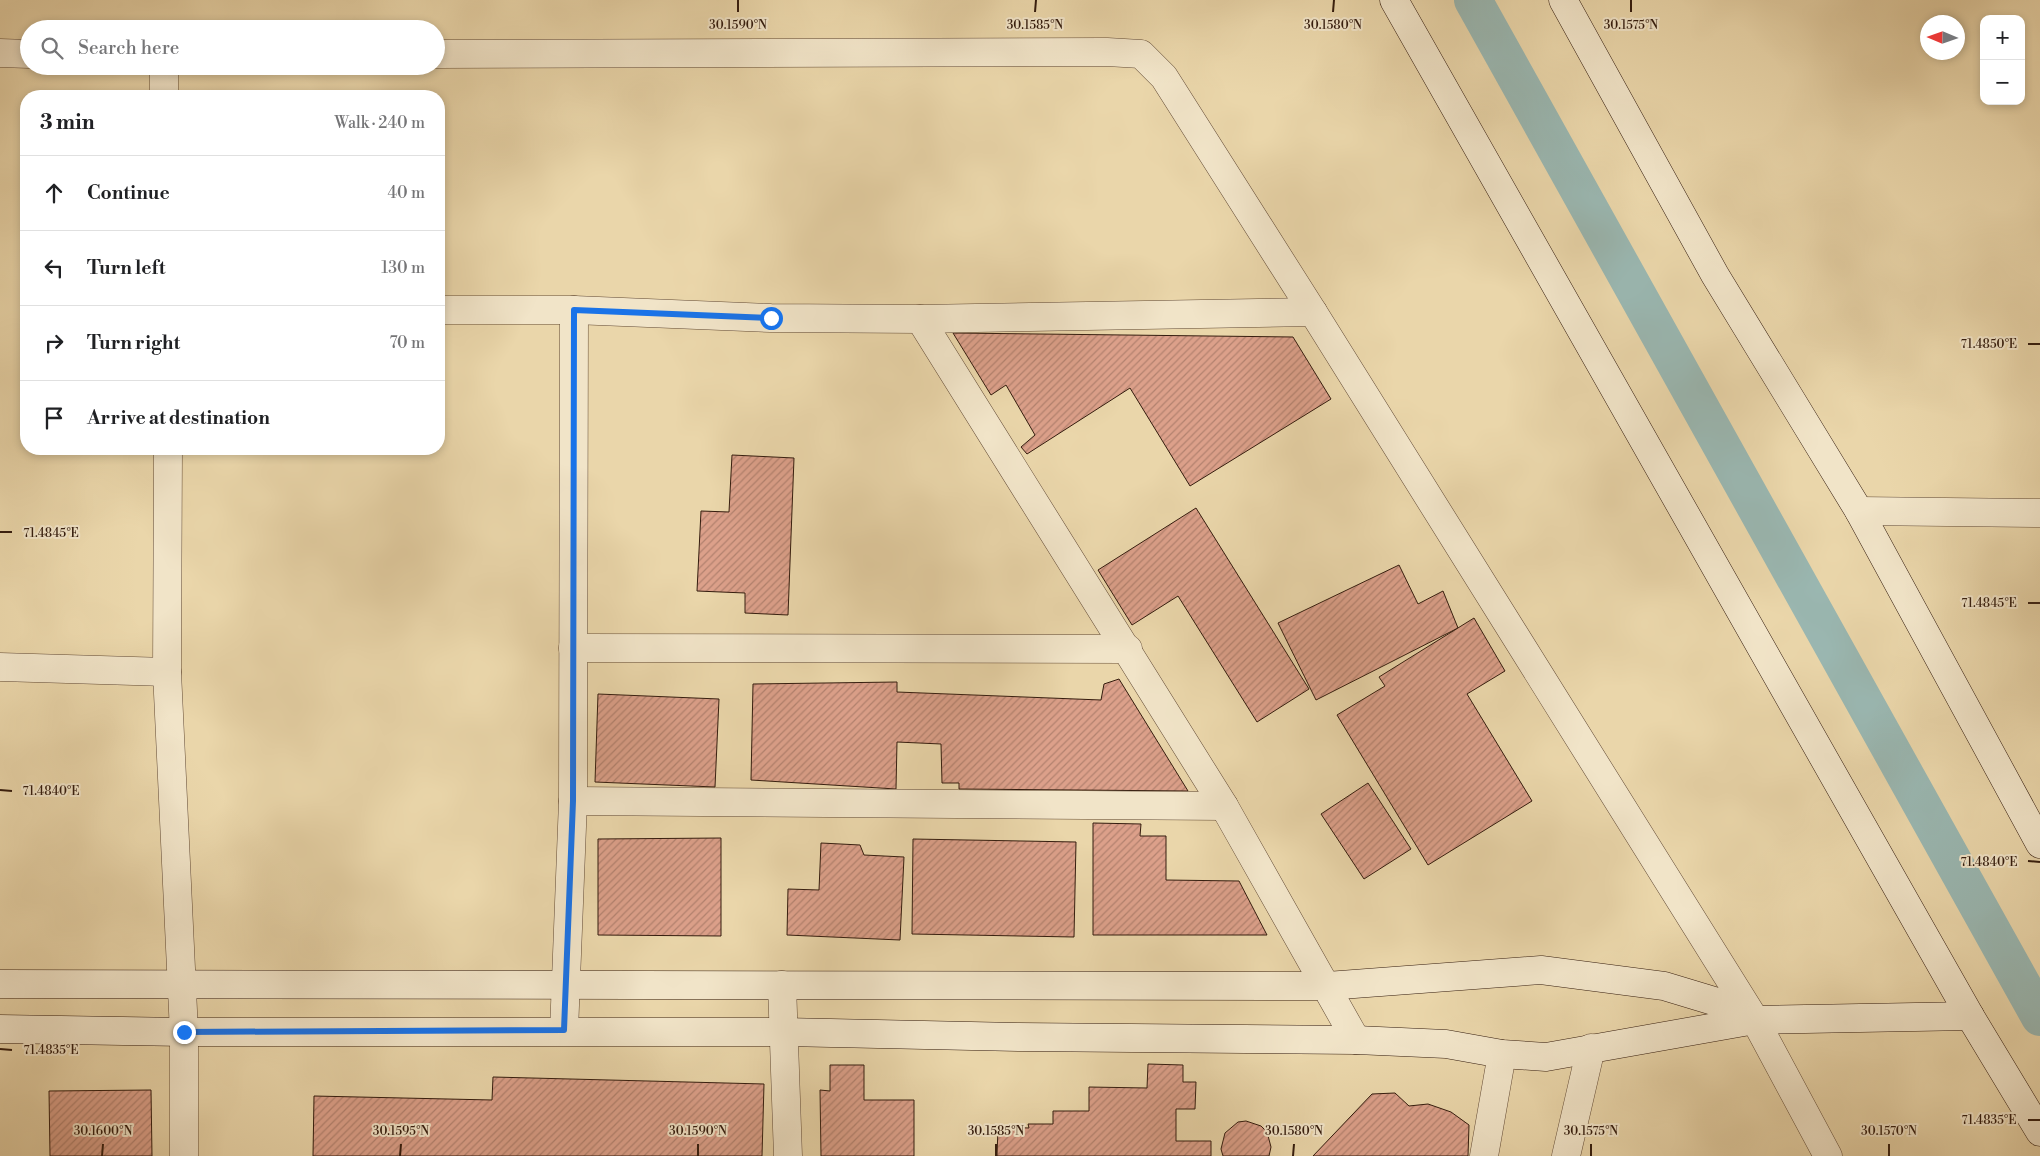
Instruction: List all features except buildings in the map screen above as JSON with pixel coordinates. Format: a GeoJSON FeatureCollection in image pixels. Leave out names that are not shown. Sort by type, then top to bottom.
{"type":"FeatureCollection","features":[{"type":"Feature","properties":{"kind":"street"},"geometry":{"type":"LineString","coordinates":[[1394,0],[1970,1016],[2040,1132]]}},
{"type":"Feature","properties":{"kind":"street"},"geometry":{"type":"LineString","coordinates":[[1562,0],[1715,275],[1859,511],[2040,844]]}},
{"type":"Feature","properties":{"kind":"street"},"geometry":{"type":"LineString","coordinates":[[445,54],[1078,52],[1141,54],[1164,77],[1755,1020],[1828,1156]]}},
{"type":"Feature","properties":{"kind":"street"},"geometry":{"type":"LineString","coordinates":[[0,53],[20,54]]}},
{"type":"Feature","properties":{"kind":"street"},"geometry":{"type":"LineString","coordinates":[[164,75],[164,90]]}},
{"type":"Feature","properties":{"kind":"street"},"geometry":{"type":"LineString","coordinates":[[445,310],[574,310],[771,318],[920,319],[1313,312]]}},
{"type":"Feature","properties":{"kind":"street"},"geometry":{"type":"LineString","coordinates":[[564,1030],[573,801],[574,310]]}},
{"type":"Feature","properties":{"kind":"street"},"geometry":{"type":"LineString","coordinates":[[920,319],[1128,649],[1224,806],[1356,1040]]}},
{"type":"Feature","properties":{"kind":"street"},"geometry":{"type":"LineString","coordinates":[[168,455],[167,672],[184,1032],[184,1156]]}},
{"type":"Feature","properties":{"kind":"street"},"geometry":{"type":"LineString","coordinates":[[1859,511],[2040,513]]}},
{"type":"Feature","properties":{"kind":"street"},"geometry":{"type":"LineString","coordinates":[[573,648],[1128,649]]}},
{"type":"Feature","properties":{"kind":"street"},"geometry":{"type":"LineString","coordinates":[[0,667],[167,672]]}},
{"type":"Feature","properties":{"kind":"street"},"geometry":{"type":"LineString","coordinates":[[573,801],[1224,806]]}},
{"type":"Feature","properties":{"kind":"street"},"geometry":{"type":"LineString","coordinates":[[0,984],[182,986],[1327,986],[1542,970],[1664,986],[1717,1002],[1755,1020]]}},
{"type":"Feature","properties":{"kind":"street"},"geometry":{"type":"LineString","coordinates":[[782,985],[788,1156]]}},
{"type":"Feature","properties":{"kind":"street"},"geometry":{"type":"LineString","coordinates":[[0,1029],[184,1032],[564,1030],[1356,1040],[1446,1044],[1502,1054],[1546,1056],[1755,1020],[1970,1016]]}},
{"type":"Feature","properties":{"kind":"street"},"geometry":{"type":"LineString","coordinates":[[1566,1156],[1590,1048]]}},
{"type":"Feature","properties":{"kind":"street"},"geometry":{"type":"LineString","coordinates":[[1484,1156],[1502,1054]]}},
{"type":"Feature","properties":{"kind":"waterway"},"geometry":{"type":"LineString","coordinates":[[1473,0],[2040,1017]]}},
{"type":"Feature","properties":{"kind":"route"},"geometry":{"type":"LineString","coordinates":[[184,1032],[564,1030],[573,801],[574,310],[771,318]]}}]}
